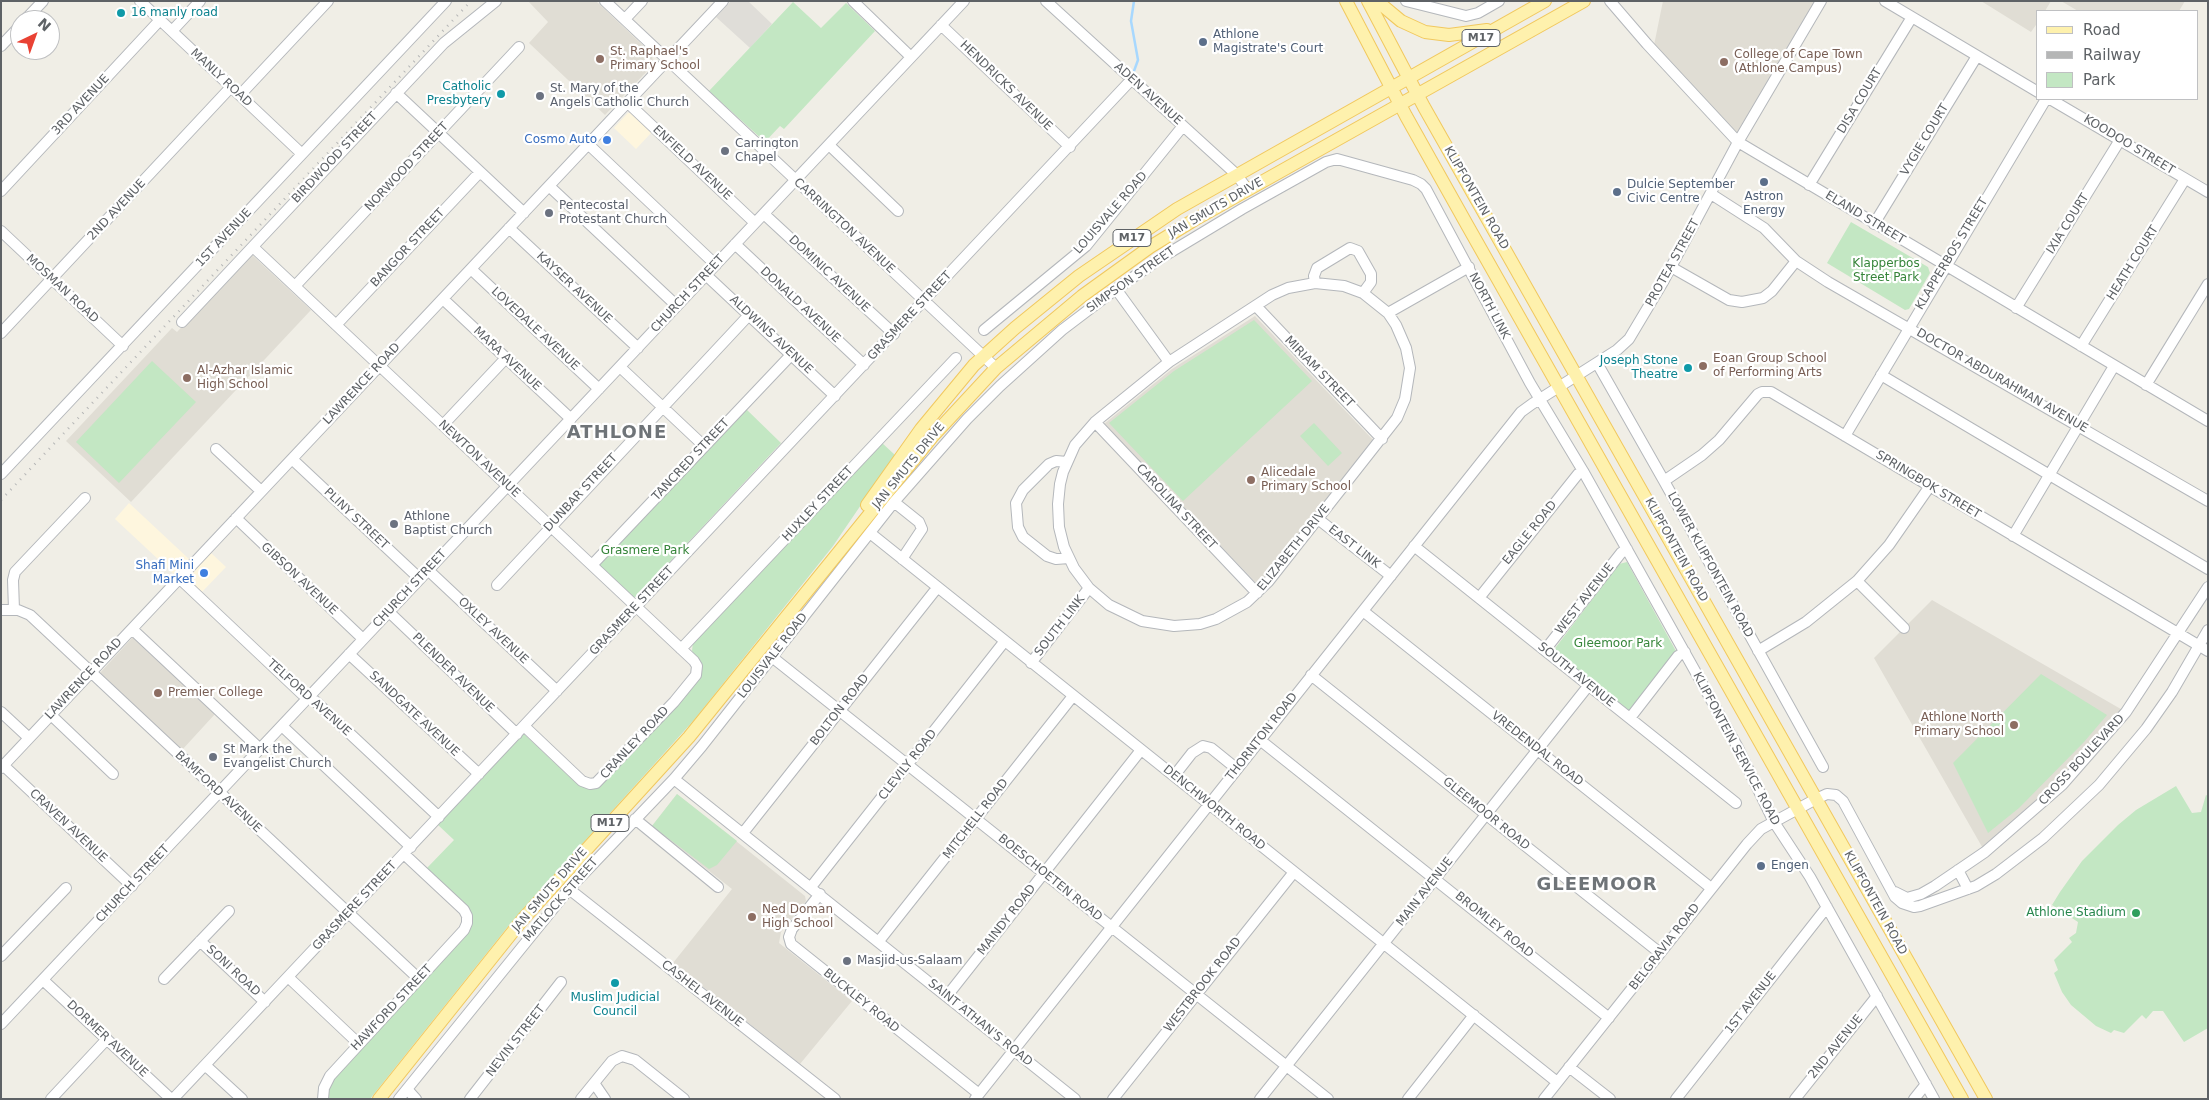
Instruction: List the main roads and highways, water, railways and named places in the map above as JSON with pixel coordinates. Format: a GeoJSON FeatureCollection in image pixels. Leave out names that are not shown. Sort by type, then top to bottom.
{"type":"FeatureCollection","features":[{"type":"Feature","properties":{"kind":"main road","name":"KLIPFONTEIN ROAD"},"geometry":{"type":"LineString","coordinates":[[1346,1],[1400,105],[1962,1099]]}},
{"type":"Feature","properties":{"kind":"main road","name":"KLIPFONTEIN ROAD"},"geometry":{"type":"LineString","coordinates":[[1368,1],[1408,78],[1986,1099]]}},
{"type":"Feature","properties":{"kind":"main road"},"geometry":{"type":"LineString","coordinates":[[1377,1],[1401,21],[1430,33],[1468,34],[1502,26]]}},
{"type":"Feature","properties":{"kind":"main road","name":"JAN SMUTS DRIVE"},"geometry":{"type":"LineString","coordinates":[[840,548],[845,536],[921,429],[983,356],[1042,305],[1108,255],[1176,209],[1545,1]]}},
{"type":"Feature","properties":{"kind":"main road","name":"JAN SMUTS DRIVE"},"geometry":{"type":"LineString","coordinates":[[379,1099],[523,920],[689,737],[840,548],[849,540],[932,437],[996,368],[1050,322],[1116,271],[1194,220],[1584,1]]}},
{"type":"Feature","properties":{"kind":"waterway"},"geometry":{"type":"LineString","coordinates":[[1134,1],[1131,21],[1138,60],[1134,71]]}},
{"type":"Feature","properties":{"kind":"railway"},"geometry":{"type":"LineString","coordinates":[[1,500],[471,1]]}},
{"type":"Feature","properties":{"kind":"place","name":"16 manly road"},"geometry":{"type":"Point","coordinates":[121,13]}},
{"type":"Feature","properties":{"kind":"place","name":"Athlone Magistrate's Court"},"geometry":{"type":"Point","coordinates":[1203,42]}},
{"type":"Feature","properties":{"kind":"place","name":"St. Raphael's Primary School"},"geometry":{"type":"Point","coordinates":[600,59]}},
{"type":"Feature","properties":{"kind":"place","name":"College of Cape Town (Athlone Campus)"},"geometry":{"type":"Point","coordinates":[1724,62]}},
{"type":"Feature","properties":{"kind":"place","name":"Catholic Presbytery"},"geometry":{"type":"Point","coordinates":[501,94]}},
{"type":"Feature","properties":{"kind":"place","name":"St. Mary of the Angels Catholic Church"},"geometry":{"type":"Point","coordinates":[540,96]}},
{"type":"Feature","properties":{"kind":"place","name":"Cosmo Auto"},"geometry":{"type":"Point","coordinates":[607,140]}},
{"type":"Feature","properties":{"kind":"place","name":"Carrington Chapel"},"geometry":{"type":"Point","coordinates":[725,151]}},
{"type":"Feature","properties":{"kind":"place","name":"Astron Energy"},"geometry":{"type":"Point","coordinates":[1764,182]}},
{"type":"Feature","properties":{"kind":"place","name":"Dulcie September Civic Centre"},"geometry":{"type":"Point","coordinates":[1617,192]}},
{"type":"Feature","properties":{"kind":"place","name":"Pentecostal Protestant Church"},"geometry":{"type":"Point","coordinates":[549,213]}},
{"type":"Feature","properties":{"kind":"place","name":"Eoan Group School of Performing Arts"},"geometry":{"type":"Point","coordinates":[1703,366]}},
{"type":"Feature","properties":{"kind":"place","name":"Joseph Stone Theatre"},"geometry":{"type":"Point","coordinates":[1688,368]}},
{"type":"Feature","properties":{"kind":"place","name":"Al-Azhar Islamic High School"},"geometry":{"type":"Point","coordinates":[187,378]}},
{"type":"Feature","properties":{"kind":"place","name":"Alicedale Primary School"},"geometry":{"type":"Point","coordinates":[1251,480]}},
{"type":"Feature","properties":{"kind":"place","name":"Athlone Baptist Church"},"geometry":{"type":"Point","coordinates":[394,524]}},
{"type":"Feature","properties":{"kind":"place","name":"Shafi Mini Market"},"geometry":{"type":"Point","coordinates":[204,573]}},
{"type":"Feature","properties":{"kind":"place","name":"Premier College"},"geometry":{"type":"Point","coordinates":[158,693]}},
{"type":"Feature","properties":{"kind":"place","name":"Athlone North Primary School"},"geometry":{"type":"Point","coordinates":[2014,725]}},
{"type":"Feature","properties":{"kind":"place","name":"St Mark the Evangelist Church"},"geometry":{"type":"Point","coordinates":[213,757]}},
{"type":"Feature","properties":{"kind":"place","name":"Engen"},"geometry":{"type":"Point","coordinates":[1761,866]}},
{"type":"Feature","properties":{"kind":"place","name":"Athlone Stadium"},"geometry":{"type":"Point","coordinates":[2136,913]}},
{"type":"Feature","properties":{"kind":"place","name":"Ned Doman High School"},"geometry":{"type":"Point","coordinates":[752,917]}},
{"type":"Feature","properties":{"kind":"place","name":"Masjid-us-Salaam"},"geometry":{"type":"Point","coordinates":[847,961]}},
{"type":"Feature","properties":{"kind":"place","name":"Muslim Judicial Council"},"geometry":{"type":"Point","coordinates":[615,983]}},
{"type":"Feature","properties":{"kind":"district","name":"ATHLONE"},"geometry":{"type":"Point","coordinates":[617,433]}},
{"type":"Feature","properties":{"kind":"district","name":"GLEEMOOR"},"geometry":{"type":"Point","coordinates":[1597,885]}},
{"type":"Feature","properties":{"kind":"park label","name":"Klapperbos Street Park"},"geometry":{"type":"Point","coordinates":[1886,271]}},
{"type":"Feature","properties":{"kind":"park label","name":"Grasmere Park"},"geometry":{"type":"Point","coordinates":[645,551]}},
{"type":"Feature","properties":{"kind":"park label","name":"Gleemoor Park"},"geometry":{"type":"Point","coordinates":[1618,644]}}]}
